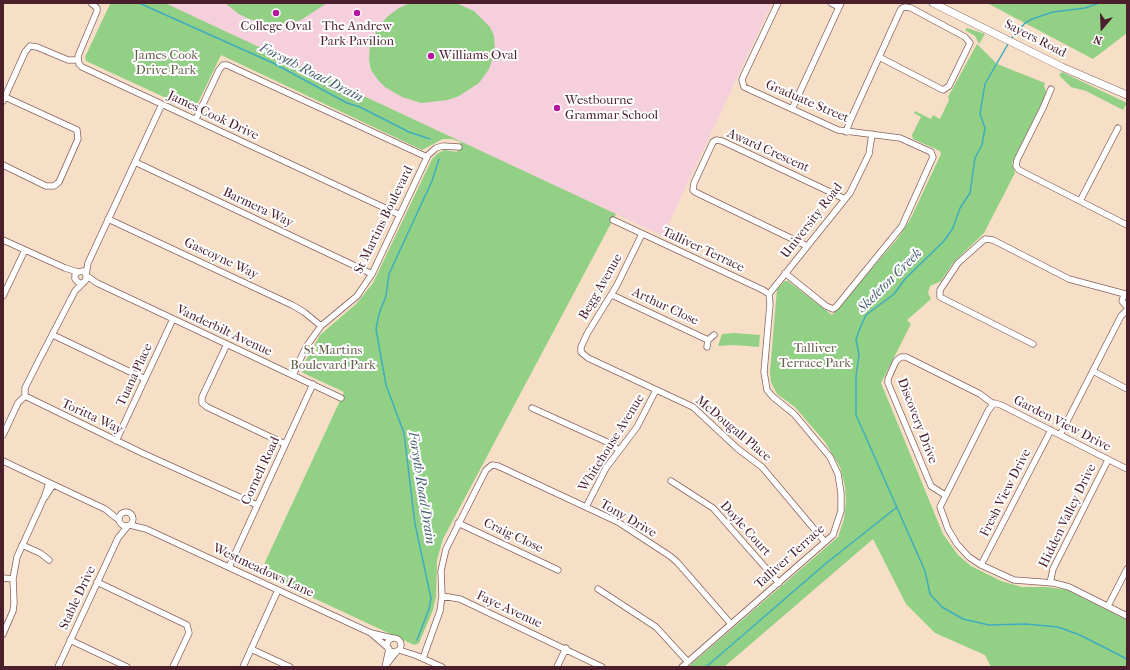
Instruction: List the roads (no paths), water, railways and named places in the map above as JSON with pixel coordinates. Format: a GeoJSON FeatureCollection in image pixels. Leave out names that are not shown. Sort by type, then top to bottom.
{"type":"FeatureCollection","features":[{"type":"Feature","properties":{"kind":"main road","name":"Sayers Road"},"geometry":{"type":"LineString","coordinates":[[933,3],[991,30],[1062,67],[1127,95]]}},
{"type":"Feature","properties":{"kind":"street"},"geometry":{"type":"LineString","coordinates":[[3,165],[46,186],[54,186],[59,182],[78,139],[77,130],[4,99],[25,52],[30,46],[37,46],[68,60],[78,60],[79,52],[97,11],[97,8],[91,3]]}},
{"type":"Feature","properties":{"kind":"street","name":"Graduate Street"},"geometry":{"type":"LineString","coordinates":[[778,3],[743,77],[742,84],[747,88],[829,127],[846,132],[900,138],[931,152],[933,155],[932,162],[902,226],[836,307],[833,309],[826,306],[785,273]]}},
{"type":"Feature","properties":{"kind":"street"},"geometry":{"type":"LineString","coordinates":[[792,110],[840,5],[831,3]]}},
{"type":"Feature","properties":{"kind":"street"},"geometry":{"type":"LineString","coordinates":[[846,132],[850,121],[879,57],[900,11],[905,7],[911,8],[965,37],[970,43],[949,86],[943,90],[879,57]]}},
{"type":"Feature","properties":{"kind":"street","name":"James Cook Drive"},"geometry":{"type":"LineString","coordinates":[[78,60],[82,67],[400,215]]}},
{"type":"Feature","properties":{"kind":"street"},"geometry":{"type":"LineString","coordinates":[[196,120],[219,70],[224,65],[227,65],[427,157]]}},
{"type":"Feature","properties":{"kind":"street"},"geometry":{"type":"LineString","coordinates":[[1051,89],[1016,164],[1020,170],[1127,225]]}},
{"type":"Feature","properties":{"kind":"street"},"geometry":{"type":"LineString","coordinates":[[3,435],[18,403],[25,396],[25,388],[75,291],[84,283],[83,273],[162,104]]}},
{"type":"Feature","properties":{"kind":"street"},"geometry":{"type":"LineString","coordinates":[[1080,201],[1118,128]]}},
{"type":"Feature","properties":{"kind":"street","name":"University Road"},"geometry":{"type":"LineString","coordinates":[[769,294],[852,190],[869,154],[872,134]]}},
{"type":"Feature","properties":{"kind":"street","name":"Award Crescent"},"geometry":{"type":"LineString","coordinates":[[807,246],[693,190],[694,182],[713,142],[716,140],[722,141],[845,199]]}},
{"type":"Feature","properties":{"kind":"street","name":"St Martins Boulevard"},"geometry":{"type":"LineString","coordinates":[[293,375],[306,348],[321,326],[344,309],[357,296],[372,274],[427,157],[436,148],[443,146],[459,147]]}},
{"type":"Feature","properties":{"kind":"street","name":"Barmera Way"},"geometry":{"type":"LineString","coordinates":[[135,162],[372,274]]}},
{"type":"Feature","properties":{"kind":"street","name":"Gascoyne Way"},"geometry":{"type":"LineString","coordinates":[[108,219],[296,307],[321,326]]}},
{"type":"Feature","properties":{"kind":"street","name":"Talliver Terrace"},"geometry":{"type":"LineString","coordinates":[[613,220],[769,294],[770,304],[764,372],[767,390],[773,397],[794,414],[830,457],[838,474],[841,493],[841,511],[837,527],[833,535],[682,667]]}},
{"type":"Feature","properties":{"kind":"street","name":"Begg Avenue"},"geometry":{"type":"LineString","coordinates":[[581,352],[582,345],[592,324],[612,295],[642,234]]}},
{"type":"Feature","properties":{"kind":"street"},"geometry":{"type":"LineString","coordinates":[[1033,344],[940,297],[940,290],[958,263],[985,238],[988,238],[1069,279],[1112,291],[1126,293],[1121,316],[1060,435]]}},
{"type":"Feature","properties":{"kind":"street","name":"Vanderbilt Avenue"},"geometry":{"type":"LineString","coordinates":[[3,240],[65,268],[83,273],[97,284],[341,398]]}},
{"type":"Feature","properties":{"kind":"street"},"geometry":{"type":"LineString","coordinates":[[3,296],[25,250]]}},
{"type":"Feature","properties":{"kind":"street","name":"Vanderbilt Avenue"},"geometry":{"type":"LineString","coordinates":[[65,268],[79,283],[97,284]]}},
{"type":"Feature","properties":{"kind":"street"},"geometry":{"type":"LineString","coordinates":[[75,291],[75,275],[83,273]]}},
{"type":"Feature","properties":{"kind":"street"},"geometry":{"type":"LineString","coordinates":[[1112,291],[1124,303]]}},
{"type":"Feature","properties":{"kind":"street","name":"Arthur Close"},"geometry":{"type":"LineString","coordinates":[[612,295],[708,340]]}},
{"type":"Feature","properties":{"kind":"street"},"geometry":{"type":"LineString","coordinates":[[1121,316],[1127,310]]}},
{"type":"Feature","properties":{"kind":"street","name":"Tuana Place"},"geometry":{"type":"LineString","coordinates":[[116,441],[173,319]]}},
{"type":"Feature","properties":{"kind":"street","name":"Arthur Close"},"geometry":{"type":"LineString","coordinates":[[706,347],[708,340],[714,335]]}},
{"type":"Feature","properties":{"kind":"street"},"geometry":{"type":"LineString","coordinates":[[53,336],[145,379]]}},
{"type":"Feature","properties":{"kind":"street"},"geometry":{"type":"LineString","coordinates":[[227,344],[202,397],[202,403],[207,408],[285,444]]}},
{"type":"Feature","properties":{"kind":"street","name":"McDougall Place"},"geometry":{"type":"LineString","coordinates":[[581,352],[588,358],[693,407],[738,449],[762,467],[825,542]]}},
{"type":"Feature","properties":{"kind":"street","name":"Discovery Drive"},"geometry":{"type":"LineString","coordinates":[[945,495],[931,486],[888,383],[888,379],[896,361],[901,357],[906,357],[980,394],[993,404]]}},
{"type":"Feature","properties":{"kind":"street"},"geometry":{"type":"LineString","coordinates":[[1093,371],[1127,389]]}},
{"type":"Feature","properties":{"kind":"street","name":"Cornell Road"},"geometry":{"type":"LineString","coordinates":[[229,567],[313,384]]}},
{"type":"Feature","properties":{"kind":"street","name":"Whitehouse Avenue"},"geometry":{"type":"LineString","coordinates":[[586,507],[602,476],[619,450],[637,427],[656,390]]}},
{"type":"Feature","properties":{"kind":"street","name":"Toritta Way"},"geometry":{"type":"LineString","coordinates":[[25,396],[116,441],[257,505]]}},
{"type":"Feature","properties":{"kind":"street","name":"Garden View Drive"},"geometry":{"type":"LineString","coordinates":[[945,495],[993,404],[1001,405],[1127,469]]}},
{"type":"Feature","properties":{"kind":"street"},"geometry":{"type":"LineString","coordinates":[[532,408],[607,442],[619,450]]}},
{"type":"Feature","properties":{"kind":"street","name":"Fresh View Drive"},"geometry":{"type":"LineString","coordinates":[[981,565],[1050,430]]}},
{"type":"Feature","properties":{"kind":"street","name":"Hidden Valley Drive"},"geometry":{"type":"LineString","coordinates":[[1050,583],[1053,569],[1108,460]]}},
{"type":"Feature","properties":{"kind":"street"},"geometry":{"type":"LineString","coordinates":[[3,461],[105,509],[123,513],[119,522],[105,509]]}},
{"type":"Feature","properties":{"kind":"street","name":"Tony Drive"},"geometry":{"type":"LineString","coordinates":[[458,523],[486,470],[492,465],[498,466],[618,522],[670,556],[731,624]]}},
{"type":"Feature","properties":{"kind":"street","name":"Doyle Court"},"geometry":{"type":"LineString","coordinates":[[671,481],[713,508],[779,583]]}},
{"type":"Feature","properties":{"kind":"street"},"geometry":{"type":"LineString","coordinates":[[3,634],[10,618],[14,603],[13,579],[15,562],[51,484]]}},
{"type":"Feature","properties":{"kind":"street"},"geometry":{"type":"LineString","coordinates":[[945,495],[940,507],[948,528],[964,552],[981,565],[1014,580],[1050,583],[1072,588],[1127,616]]}},
{"type":"Feature","properties":{"kind":"street","name":"Westmeadows Lane"},"geometry":{"type":"LineString","coordinates":[[123,513],[130,513],[146,529]]}},
{"type":"Feature","properties":{"kind":"street","name":"Stable Drive"},"geometry":{"type":"LineString","coordinates":[[58,667],[118,538],[134,518]]}},
{"type":"Feature","properties":{"kind":"street","name":"Westmeadows Lane"},"geometry":{"type":"LineString","coordinates":[[119,522],[129,526],[146,529],[371,633],[392,638]]}},
{"type":"Feature","properties":{"kind":"street","name":"Stable Drive"},"geometry":{"type":"LineString","coordinates":[[118,538],[119,522]]}},
{"type":"Feature","properties":{"kind":"street"},"geometry":{"type":"LineString","coordinates":[[419,657],[430,639],[439,617],[442,596],[441,571],[443,558],[448,542],[458,523]]}},
{"type":"Feature","properties":{"kind":"street","name":"Craig Close"},"geometry":{"type":"LineString","coordinates":[[458,523],[558,570]]}},
{"type":"Feature","properties":{"kind":"street"},"geometry":{"type":"LineString","coordinates":[[22,545],[40,553],[49,560]]}},
{"type":"Feature","properties":{"kind":"street"},"geometry":{"type":"LineString","coordinates":[[1108,606],[1127,569]]}},
{"type":"Feature","properties":{"kind":"street"},"geometry":{"type":"LineString","coordinates":[[3,578],[13,579]]}},
{"type":"Feature","properties":{"kind":"street"},"geometry":{"type":"LineString","coordinates":[[97,582],[187,625],[189,633],[173,667]]}},
{"type":"Feature","properties":{"kind":"street"},"geometry":{"type":"LineString","coordinates":[[598,589],[656,627],[688,662]]}},
{"type":"Feature","properties":{"kind":"street"},"geometry":{"type":"LineString","coordinates":[[243,667],[278,590]]}},
{"type":"Feature","properties":{"kind":"street","name":"Faye Avenue"},"geometry":{"type":"LineString","coordinates":[[442,596],[460,599],[566,648]]}},
{"type":"Feature","properties":{"kind":"street","name":"Westmeadows Lane"},"geometry":{"type":"LineString","coordinates":[[371,633],[388,648]]}},
{"type":"Feature","properties":{"kind":"street"},"geometry":{"type":"LineString","coordinates":[[385,666],[388,642],[392,638],[399,639],[419,657]]}},
{"type":"Feature","properties":{"kind":"street"},"geometry":{"type":"LineString","coordinates":[[385,666],[398,651],[401,644],[399,639]]}},
{"type":"Feature","properties":{"kind":"street"},"geometry":{"type":"LineString","coordinates":[[70,640],[127,667]]}},
{"type":"Feature","properties":{"kind":"street"},"geometry":{"type":"LineString","coordinates":[[388,648],[419,657],[442,667]]}},
{"type":"Feature","properties":{"kind":"street"},"geometry":{"type":"LineString","coordinates":[[557,667],[566,648],[602,667]]}},
{"type":"Feature","properties":{"kind":"street"},"geometry":{"type":"LineString","coordinates":[[251,649],[290,667]]}},
{"type":"Feature","properties":{"kind":"waterway","name":"Forsyth Road Drain"},"geometry":{"type":"LineString","coordinates":[[139,3],[273,63],[347,103],[360,107],[409,132],[430,139]]}},
{"type":"Feature","properties":{"kind":"waterway","name":"Skeleton Creek"},"geometry":{"type":"LineString","coordinates":[[1011,39],[1025,23],[1032,19],[1053,12],[1085,8],[1099,3]]}},
{"type":"Feature","properties":{"kind":"waterway","name":"Skeleton Creek"},"geometry":{"type":"LineString","coordinates":[[1008,44],[985,84],[980,114],[985,128],[982,145],[975,158],[970,193],[960,208],[953,228],[944,241],[905,279],[894,294],[866,315],[860,328],[856,339],[859,355],[856,376],[856,415],[925,571],[930,594],[942,607],[963,619],[989,625],[1026,624],[1058,627],[1080,635],[1127,659]]}},
{"type":"Feature","properties":{"kind":"waterway","name":"Forsyth Road Drain"},"geometry":{"type":"LineString","coordinates":[[417,640],[429,609],[431,598],[415,524],[404,433],[386,385],[376,329],[379,314],[386,296],[389,274],[432,181],[439,159]]}},
{"type":"Feature","properties":{"kind":"waterway"},"geometry":{"type":"LineString","coordinates":[[706,667],[824,565],[897,507]]}},
{"type":"Feature","properties":{"kind":"place","name":"College Oval"},"geometry":{"type":"Point","coordinates":[276,13]}},
{"type":"Feature","properties":{"kind":"place","name":"The Andrew Park Pavilion"},"geometry":{"type":"Point","coordinates":[357,13]}},
{"type":"Feature","properties":{"kind":"place","name":"Williams Oval"},"geometry":{"type":"Point","coordinates":[431,56]}},
{"type":"Feature","properties":{"kind":"place","name":"Westbourne Grammar School"},"geometry":{"type":"Point","coordinates":[557,108]}},
{"type":"Feature","properties":{"kind":"park label","name":"James Cook Drive Park"},"geometry":{"type":"Point","coordinates":[166,64]}},
{"type":"Feature","properties":{"kind":"park label","name":"Talliver Terrace Park"},"geometry":{"type":"Point","coordinates":[815,356]}},
{"type":"Feature","properties":{"kind":"park label","name":"St Martins Boulevard Park"},"geometry":{"type":"Point","coordinates":[333,358]}}]}
